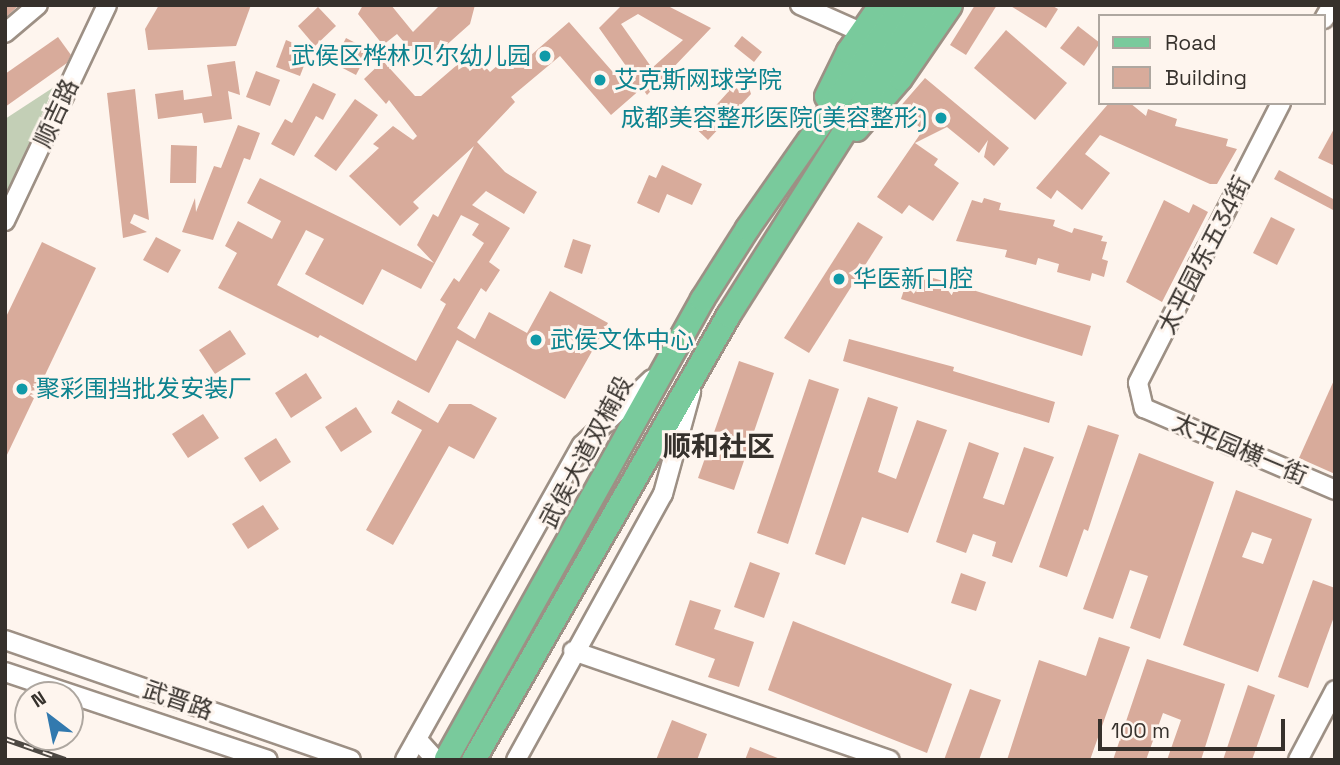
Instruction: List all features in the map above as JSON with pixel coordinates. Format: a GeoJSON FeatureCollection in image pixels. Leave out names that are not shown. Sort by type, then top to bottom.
{"type":"FeatureCollection","features":[{"type":"Feature","properties":{"kind":"main road"},"geometry":{"type":"LineString","coordinates":[[796,158],[861,32],[880,5]]}},
{"type":"Feature","properties":{"kind":"main road","name":"武侯大道双楠段"},"geometry":{"type":"LineString","coordinates":[[473,760],[631,478],[694,381],[728,315],[808,185],[903,5]]}},
{"type":"Feature","properties":{"kind":"main road","name":"武侯大道双楠段"},"geometry":{"type":"LineString","coordinates":[[441,759],[610,468],[657,374],[747,228],[796,158],[924,5]]}},
{"type":"Feature","properties":{"kind":"main road"},"geometry":{"type":"LineString","coordinates":[[808,185],[900,78],[950,5]]}},
{"type":"Feature","properties":{"kind":"street"},"geometry":{"type":"LineString","coordinates":[[5,33],[38,5]]}},
{"type":"Feature","properties":{"kind":"street","name":"顺吉路"},"geometry":{"type":"LineString","coordinates":[[5,221],[107,5]]}},
{"type":"Feature","properties":{"kind":"street"},"geometry":{"type":"LineString","coordinates":[[800,5],[861,32]]}},
{"type":"Feature","properties":{"kind":"street","name":"太平园东五34街"},"geometry":{"type":"LineString","coordinates":[[1144,408],[1138,383],[1280,105]]}},
{"type":"Feature","properties":{"kind":"street"},"geometry":{"type":"LineString","coordinates":[[405,760],[582,445],[657,374]]}},
{"type":"Feature","properties":{"kind":"street"},"geometry":{"type":"LineString","coordinates":[[516,760],[573,652],[663,494],[694,381]]}},
{"type":"Feature","properties":{"kind":"street","name":"太平园横一街"},"geometry":{"type":"LineString","coordinates":[[1144,408],[1335,490]]}},
{"type":"Feature","properties":{"kind":"street","name":"武晋路"},"geometry":{"type":"LineString","coordinates":[[5,640],[351,760]]}},
{"type":"Feature","properties":{"kind":"street"},"geometry":{"type":"LineString","coordinates":[[573,652],[890,760]]}},
{"type":"Feature","properties":{"kind":"street","name":"武晋路"},"geometry":{"type":"LineString","coordinates":[[5,672],[268,760]]}},
{"type":"Feature","properties":{"kind":"street"},"geometry":{"type":"LineString","coordinates":[[1298,760],[1335,690]]}},
{"type":"Feature","properties":{"kind":"street"},"geometry":{"type":"LineString","coordinates":[[417,739],[441,759]]}},
{"type":"Feature","properties":{"kind":"green space"},"geometry":{"type":"Polygon","coordinates":[[[54,87],[5,198],[5,119],[54,87]]]}},
{"type":"Feature","properties":{"kind":"building"},"geometry":{"type":"Polygon","coordinates":[[[5,5],[19,5],[5,18],[5,5]]]}},
{"type":"Feature","properties":{"kind":"building"},"geometry":{"type":"Polygon","coordinates":[[[159,5],[251,5],[236,46],[148,50],[145,29],[159,5]]]}},
{"type":"Feature","properties":{"kind":"building"},"geometry":{"type":"Polygon","coordinates":[[[363,5],[391,5],[413,32],[440,5],[475,5],[470,24],[424,65],[397,34],[383,45],[358,14],[363,5]]]}},
{"type":"Feature","properties":{"kind":"building"},"geometry":{"type":"Polygon","coordinates":[[[622,5],[666,5],[711,28],[647,95],[642,88],[611,115],[560,56],[511,97],[515,102],[477,142],[505,172],[537,192],[524,214],[486,191],[472,205],[510,228],[489,262],[500,270],[486,292],[481,288],[457,328],[475,339],[489,312],[527,333],[550,291],[608,323],[565,399],[457,340],[429,393],[320,335],[318,338],[218,288],[237,253],[225,246],[238,221],[272,239],[281,221],[247,203],[260,178],[434,263],[417,245],[433,214],[438,217],[474,146],[413,202],[419,208],[400,226],[349,176],[379,148],[373,144],[393,126],[413,140],[417,136],[389,100],[386,104],[364,79],[383,61],[415,96],[421,96],[472,52],[490,72],[514,51],[523,62],[569,22],[626,87],[636,80],[599,28],[622,5]],[[638,14],[621,24],[652,68],[683,40],[638,14]],[[461,215],[421,289],[382,269],[363,305],[305,274],[324,239],[306,230],[277,285],[416,361],[446,304],[440,300],[454,278],[459,282],[484,243],[472,235],[479,224],[461,215]]]}},
{"type":"Feature","properties":{"kind":"building"},"geometry":{"type":"Polygon","coordinates":[[[975,5],[997,5],[966,55],[950,45],[975,5]]]}},
{"type":"Feature","properties":{"kind":"building"},"geometry":{"type":"Polygon","coordinates":[[[1009,5],[1051,5],[1058,9],[1046,28],[1009,5]]]}},
{"type":"Feature","properties":{"kind":"building"},"geometry":{"type":"Polygon","coordinates":[[[318,7],[336,26],[315,46],[298,26],[318,7]]]}},
{"type":"Feature","properties":{"kind":"building"},"geometry":{"type":"Polygon","coordinates":[[[1078,26],[1098,41],[1098,46],[1084,66],[1060,48],[1078,26]]]}},
{"type":"Feature","properties":{"kind":"building"},"geometry":{"type":"Polygon","coordinates":[[[1006,30],[1067,83],[1035,120],[974,68],[1006,30]]]}},
{"type":"Feature","properties":{"kind":"building"},"geometry":{"type":"Polygon","coordinates":[[[742,36],[762,52],[754,62],[734,46],[742,36]]]}},
{"type":"Feature","properties":{"kind":"building"},"geometry":{"type":"Polygon","coordinates":[[[58,37],[71,55],[67,63],[5,107],[5,74],[58,37]]]}},
{"type":"Feature","properties":{"kind":"building"},"geometry":{"type":"Polygon","coordinates":[[[346,38],[369,50],[356,75],[333,63],[346,38]]]}},
{"type":"Feature","properties":{"kind":"building"},"geometry":{"type":"Polygon","coordinates":[[[286,40],[310,50],[300,76],[276,67],[286,40]]]}},
{"type":"Feature","properties":{"kind":"building"},"geometry":{"type":"Polygon","coordinates":[[[235,61],[240,95],[228,91],[232,119],[204,123],[202,113],[158,119],[155,94],[183,90],[184,100],[212,96],[207,65],[235,61]]]}},
{"type":"Feature","properties":{"kind":"building"},"geometry":{"type":"Polygon","coordinates":[[[256,71],[280,80],[270,106],[246,97],[256,71]]]}},
{"type":"Feature","properties":{"kind":"building"},"geometry":{"type":"Polygon","coordinates":[[[745,75],[751,94],[708,140],[686,119],[700,104],[709,113],[729,91],[726,82],[745,75]]]}},
{"type":"Feature","properties":{"kind":"building"},"geometry":{"type":"Polygon","coordinates":[[[925,78],[1009,148],[994,166],[984,157],[988,140],[979,153],[947,127],[915,143],[938,159],[934,165],[959,183],[933,221],[909,205],[902,214],[877,197],[923,130],[898,109],[925,78]]]}},
{"type":"Feature","properties":{"kind":"building"},"geometry":{"type":"Polygon","coordinates":[[[313,83],[336,94],[323,120],[316,116],[294,156],[271,144],[285,119],[292,123],[313,83]]]}},
{"type":"Feature","properties":{"kind":"building"},"geometry":{"type":"Polygon","coordinates":[[[135,89],[149,220],[134,214],[130,223],[147,232],[123,238],[107,93],[135,89]]]}},
{"type":"Feature","properties":{"kind":"building"},"geometry":{"type":"Polygon","coordinates":[[[355,99],[378,115],[336,171],[314,156],[355,99]]]}},
{"type":"Feature","properties":{"kind":"building"},"geometry":{"type":"Polygon","coordinates":[[[1107,105],[1132,105],[1146,116],[1148,109],[1177,119],[1175,126],[1228,139],[1226,146],[1237,149],[1217,184],[1210,184],[1100,135],[1085,154],[1110,173],[1082,210],[1057,190],[1051,199],[1036,188],[1107,105]]]}},
{"type":"Feature","properties":{"kind":"building"},"geometry":{"type":"Polygon","coordinates":[[[238,125],[260,133],[250,160],[244,158],[213,240],[182,232],[195,198],[196,212],[214,166],[221,168],[238,125]]]}},
{"type":"Feature","properties":{"kind":"building"},"geometry":{"type":"Polygon","coordinates":[[[1335,127],[1335,166],[1318,158],[1335,127]]]}},
{"type":"Feature","properties":{"kind":"building"},"geometry":{"type":"Polygon","coordinates":[[[171,145],[197,146],[196,183],[170,183],[171,145]]]}},
{"type":"Feature","properties":{"kind":"building"},"geometry":{"type":"Polygon","coordinates":[[[662,165],[702,184],[692,205],[667,194],[659,213],[637,203],[649,175],[656,178],[662,165]]]}},
{"type":"Feature","properties":{"kind":"building"},"geometry":{"type":"Polygon","coordinates":[[[1279,170],[1335,200],[1335,211],[1274,179],[1279,170]]]}},
{"type":"Feature","properties":{"kind":"building"},"geometry":{"type":"Polygon","coordinates":[[[984,198],[1001,203],[999,210],[1055,220],[1053,226],[1072,233],[1074,228],[1103,236],[1101,241],[1107,242],[1102,259],[1108,261],[1104,277],[1092,273],[1090,281],[1057,272],[1059,264],[1038,258],[1036,265],[1005,257],[1007,250],[956,241],[972,200],[982,203],[984,198]]]}},
{"type":"Feature","properties":{"kind":"building"},"geometry":{"type":"Polygon","coordinates":[[[1164,200],[1189,213],[1193,204],[1208,212],[1162,302],[1126,282],[1164,200]]]}},
{"type":"Feature","properties":{"kind":"building"},"geometry":{"type":"Polygon","coordinates":[[[1271,217],[1295,229],[1277,265],[1253,253],[1271,217]]]}},
{"type":"Feature","properties":{"kind":"building","name":"华医新口腔"},"geometry":{"type":"Polygon","coordinates":[[[858,222],[883,237],[809,353],[784,338],[858,222]]]}},
{"type":"Feature","properties":{"kind":"building"},"geometry":{"type":"Polygon","coordinates":[[[156,237],[181,250],[168,273],[143,260],[156,237]]]}},
{"type":"Feature","properties":{"kind":"building"},"geometry":{"type":"Polygon","coordinates":[[[573,239],[591,245],[582,274],[564,267],[573,239]]]}},
{"type":"Feature","properties":{"kind":"building","name":"聚彩围挡批发安装厂"},"geometry":{"type":"Polygon","coordinates":[[[42,242],[96,268],[5,459],[5,319],[42,242]]]}},
{"type":"Feature","properties":{"kind":"building"},"geometry":{"type":"Polygon","coordinates":[[[910,271],[1091,326],[1082,356],[901,299],[910,271]]]}},
{"type":"Feature","properties":{"kind":"building"},"geometry":{"type":"Polygon","coordinates":[[[230,330],[246,354],[215,374],[199,350],[230,330]]]}},
{"type":"Feature","properties":{"kind":"building"},"geometry":{"type":"Polygon","coordinates":[[[849,339],[954,367],[953,371],[1055,402],[1049,423],[843,361],[849,339]]]}},
{"type":"Feature","properties":{"kind":"building"},"geometry":{"type":"Polygon","coordinates":[[[739,361],[774,373],[734,490],[698,478],[739,361]]]}},
{"type":"Feature","properties":{"kind":"building"},"geometry":{"type":"Polygon","coordinates":[[[306,373],[322,398],[291,418],[275,393],[306,373]]]}},
{"type":"Feature","properties":{"kind":"building"},"geometry":{"type":"Polygon","coordinates":[[[1335,378],[1335,474],[1299,458],[1335,378]]]}},
{"type":"Feature","properties":{"kind":"building"},"geometry":{"type":"Polygon","coordinates":[[[809,379],[839,389],[788,544],[757,533],[809,379]]]}},
{"type":"Feature","properties":{"kind":"building"},"geometry":{"type":"Polygon","coordinates":[[[868,397],[898,407],[878,472],[896,479],[917,420],[947,430],[908,533],[862,517],[845,565],[815,554],[868,397]]]}},
{"type":"Feature","properties":{"kind":"building"},"geometry":{"type":"Polygon","coordinates":[[[398,400],[438,423],[449,404],[471,404],[497,418],[474,459],[449,446],[393,545],[366,530],[422,430],[391,413],[398,400]]]}},
{"type":"Feature","properties":{"kind":"building"},"geometry":{"type":"Polygon","coordinates":[[[356,407],[372,432],[341,452],[325,427],[356,407]]]}},
{"type":"Feature","properties":{"kind":"building"},"geometry":{"type":"Polygon","coordinates":[[[203,414],[219,438],[188,458],[172,434],[203,414]]]}},
{"type":"Feature","properties":{"kind":"building"},"geometry":{"type":"Polygon","coordinates":[[[1088,425],[1119,435],[1088,531],[1084,529],[1067,577],[1039,567],[1088,425]]]}},
{"type":"Feature","properties":{"kind":"building"},"geometry":{"type":"Polygon","coordinates":[[[276,438],[291,462],[260,482],[244,458],[276,438]]]}},
{"type":"Feature","properties":{"kind":"building"},"geometry":{"type":"Polygon","coordinates":[[[969,442],[999,453],[983,498],[1004,505],[1024,447],[1054,457],[1012,563],[992,556],[996,542],[973,534],[966,553],[936,542],[969,442]]]}},
{"type":"Feature","properties":{"kind":"building"},"geometry":{"type":"Polygon","coordinates":[[[1139,453],[1214,482],[1160,639],[1130,628],[1148,576],[1130,570],[1113,619],[1083,609],[1139,453]]]}},
{"type":"Feature","properties":{"kind":"building"},"geometry":{"type":"Polygon","coordinates":[[[1236,490],[1312,519],[1258,672],[1183,645],[1236,490]],[[1252,532],[1242,557],[1263,564],[1272,539],[1252,532]]]}},
{"type":"Feature","properties":{"kind":"building"},"geometry":{"type":"Polygon","coordinates":[[[263,505],[279,529],[248,549],[232,524],[263,505]]]}},
{"type":"Feature","properties":{"kind":"building"},"geometry":{"type":"Polygon","coordinates":[[[750,562],[780,573],[764,618],[734,607],[750,562]]]}},
{"type":"Feature","properties":{"kind":"building"},"geometry":{"type":"Polygon","coordinates":[[[961,573],[986,582],[976,611],[951,603],[961,573]]]}},
{"type":"Feature","properties":{"kind":"building"},"geometry":{"type":"Polygon","coordinates":[[[1313,580],[1335,588],[1335,614],[1308,688],[1278,677],[1313,580]]]}},
{"type":"Feature","properties":{"kind":"building"},"geometry":{"type":"Polygon","coordinates":[[[690,600],[721,610],[714,629],[754,642],[739,687],[708,677],[715,659],[675,645],[690,600]]]}},
{"type":"Feature","properties":{"kind":"building"},"geometry":{"type":"Polygon","coordinates":[[[793,621],[952,684],[927,753],[768,690],[793,621]]]}},
{"type":"Feature","properties":{"kind":"building"},"geometry":{"type":"Polygon","coordinates":[[[1099,637],[1130,647],[1090,760],[1007,760],[1039,660],[1086,676],[1099,637]]]}},
{"type":"Feature","properties":{"kind":"building"},"geometry":{"type":"Polygon","coordinates":[[[1147,659],[1225,684],[1201,760],[1167,760],[1181,720],[1163,713],[1146,760],[1113,760],[1147,659]]]}},
{"type":"Feature","properties":{"kind":"building"},"geometry":{"type":"Polygon","coordinates":[[[1248,685],[1275,695],[1252,760],[1223,760],[1248,685]]]}},
{"type":"Feature","properties":{"kind":"building"},"geometry":{"type":"Polygon","coordinates":[[[970,689],[1001,700],[979,760],[944,760],[970,689]]]}},
{"type":"Feature","properties":{"kind":"building"},"geometry":{"type":"Polygon","coordinates":[[[672,720],[707,734],[697,760],[656,760],[672,720]]]}},
{"type":"Feature","properties":{"kind":"building"},"geometry":{"type":"Polygon","coordinates":[[[750,747],[780,759],[780,760],[745,760],[750,747]]]}},
{"type":"Feature","properties":{"kind":"railway"},"geometry":{"type":"LineString","coordinates":[[5,739],[65,760]]}},
{"type":"Feature","properties":{"kind":"place","name":"武侯区桦林贝尔幼儿园"},"geometry":{"type":"Point","coordinates":[545,56]}},
{"type":"Feature","properties":{"kind":"place","name":"艾克斯网球学院"},"geometry":{"type":"Point","coordinates":[600,80]}},
{"type":"Feature","properties":{"kind":"place","name":"成都美容整形医院(美容整形)"},"geometry":{"type":"Point","coordinates":[941,118]}},
{"type":"Feature","properties":{"kind":"place","name":"华医新口腔"},"geometry":{"type":"Point","coordinates":[839,279]}},
{"type":"Feature","properties":{"kind":"place","name":"武侯文体中心"},"geometry":{"type":"Point","coordinates":[536,340]}},
{"type":"Feature","properties":{"kind":"place","name":"聚彩围挡批发安装厂"},"geometry":{"type":"Point","coordinates":[22,389]}},
{"type":"Feature","properties":{"kind":"district","name":"顺和社区"},"geometry":{"type":"Point","coordinates":[719,446]}}]}
